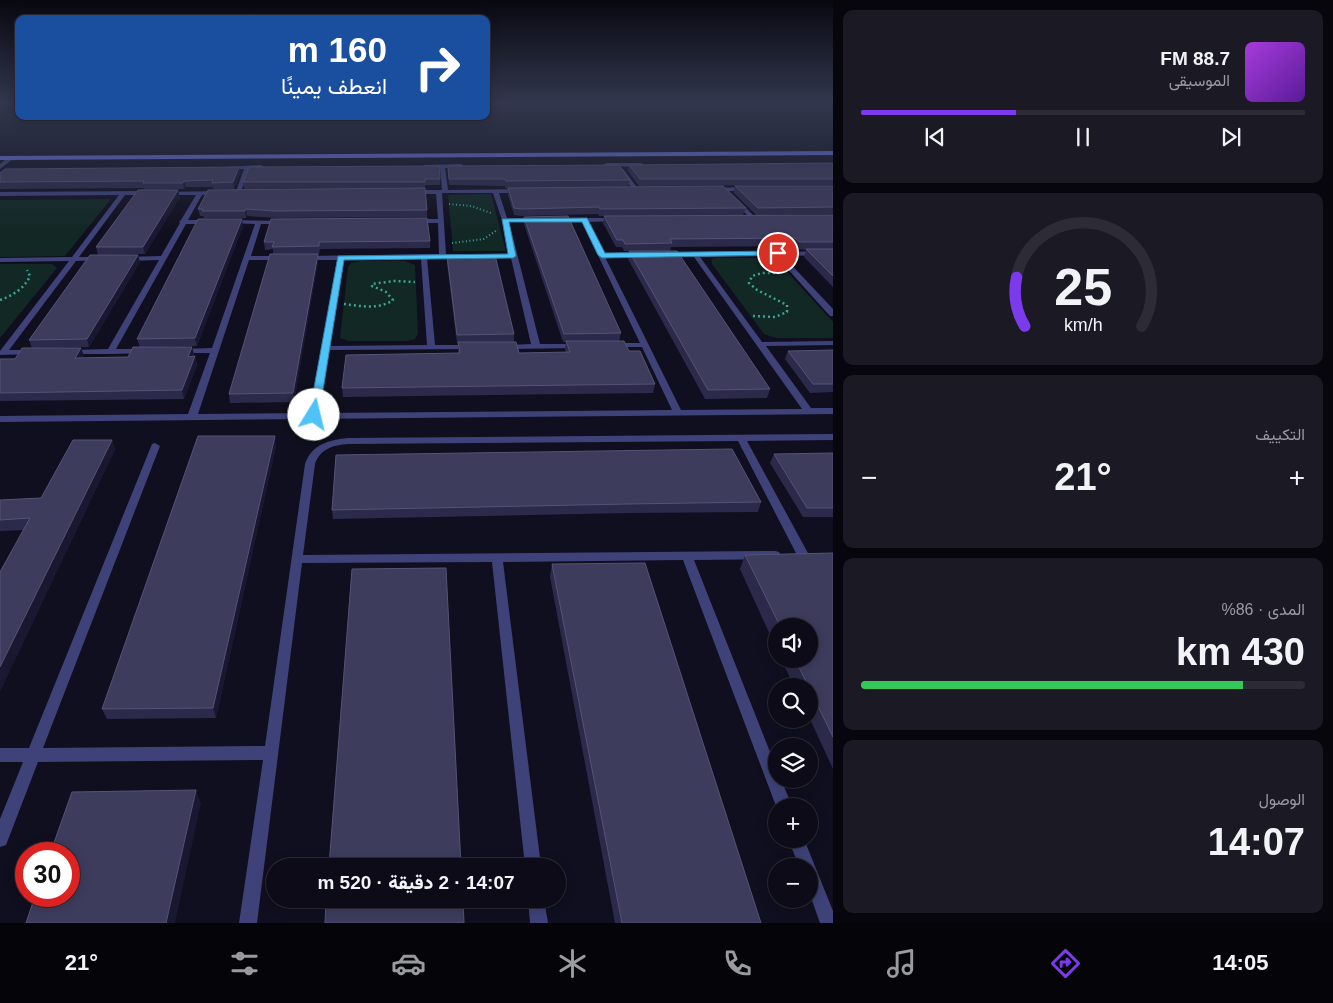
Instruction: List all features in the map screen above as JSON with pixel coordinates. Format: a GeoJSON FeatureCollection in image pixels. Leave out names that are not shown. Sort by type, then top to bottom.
{"type":"FeatureCollection","features":[{"type":"Feature","properties":{"kind":"street"},"geometry":{"type":"LineString","coordinates":[[0,158],[833,148]]}},
{"type":"Feature","properties":{"kind":"street"},"geometry":{"type":"LineString","coordinates":[[0,153],[686,151],[833,153]]}},
{"type":"Feature","properties":{"kind":"street"},"geometry":{"type":"LineString","coordinates":[[0,168],[12,158]]}},
{"type":"Feature","properties":{"kind":"street"},"geometry":{"type":"LineString","coordinates":[[598,165],[647,165]]}},
{"type":"Feature","properties":{"kind":"street"},"geometry":{"type":"LineString","coordinates":[[618,165],[636,190]]}},
{"type":"Feature","properties":{"kind":"street"},"geometry":{"type":"LineString","coordinates":[[423,166],[471,166]]}},
{"type":"Feature","properties":{"kind":"street"},"geometry":{"type":"LineString","coordinates":[[442,166],[440,204],[443,256]]}},
{"type":"Feature","properties":{"kind":"street"},"geometry":{"type":"LineString","coordinates":[[218,168],[267,167]]}},
{"type":"Feature","properties":{"kind":"street"},"geometry":{"type":"LineString","coordinates":[[0,168],[10,169]]}},
{"type":"Feature","properties":{"kind":"street"},"geometry":{"type":"LineString","coordinates":[[237,193],[248,168]]}},
{"type":"Feature","properties":{"kind":"street"},"geometry":{"type":"LineString","coordinates":[[705,190],[754,189]]}},
{"type":"Feature","properties":{"kind":"street"},"geometry":{"type":"LineString","coordinates":[[626,190],[646,190]]}},
{"type":"Feature","properties":{"kind":"street"},"geometry":{"type":"LineString","coordinates":[[724,190],[753,218]]}},
{"type":"Feature","properties":{"kind":"street"},"geometry":{"type":"LineString","coordinates":[[495,191],[505,222],[536,346]]}},
{"type":"Feature","properties":{"kind":"street"},"geometry":{"type":"LineString","coordinates":[[410,192],[523,191]]}},
{"type":"Feature","properties":{"kind":"street"},"geometry":{"type":"LineString","coordinates":[[0,194],[152,193]]}},
{"type":"Feature","properties":{"kind":"street"},"geometry":{"type":"LineString","coordinates":[[162,193],[246,193]]}},
{"type":"Feature","properties":{"kind":"street"},"geometry":{"type":"LineString","coordinates":[[110,352],[200,193]]}},
{"type":"Feature","properties":{"kind":"street"},"geometry":{"type":"LineString","coordinates":[[1,353],[123,194]]}},
{"type":"Feature","properties":{"kind":"street"},"geometry":{"type":"LineString","coordinates":[[743,218],[762,218]]}},
{"type":"Feature","properties":{"kind":"street"},"geometry":{"type":"LineString","coordinates":[[584,220],[678,412]]}},
{"type":"Feature","properties":{"kind":"street"},"geometry":{"type":"LineString","coordinates":[[505,222],[624,220]]}},
{"type":"Feature","properties":{"kind":"street"},"geometry":{"type":"LineString","coordinates":[[403,222],[441,221]]}},
{"type":"Feature","properties":{"kind":"street"},"geometry":{"type":"LineString","coordinates":[[182,222],[288,222]]}},
{"type":"Feature","properties":{"kind":"street"},"geometry":{"type":"LineString","coordinates":[[192,417],[259,222]]}},
{"type":"Feature","properties":{"kind":"street"},"geometry":{"type":"LineString","coordinates":[[778,253],[833,314]]}},
{"type":"Feature","properties":{"kind":"street"},"geometry":{"type":"LineString","coordinates":[[658,255],[833,253]]}},
{"type":"Feature","properties":{"kind":"street"},"geometry":{"type":"LineString","coordinates":[[695,254],[808,411]]}},
{"type":"Feature","properties":{"kind":"street"},"geometry":{"type":"LineString","coordinates":[[602,255],[649,255]]}},
{"type":"Feature","properties":{"kind":"street"},"geometry":{"type":"LineString","coordinates":[[247,258],[463,256]]}},
{"type":"Feature","properties":{"kind":"street"},"geometry":{"type":"LineString","coordinates":[[473,256],[513,256]]}},
{"type":"Feature","properties":{"kind":"street"},"geometry":{"type":"LineString","coordinates":[[424,257],[431,347]]}},
{"type":"Feature","properties":{"kind":"street"},"geometry":{"type":"LineString","coordinates":[[113,259],[163,258]]}},
{"type":"Feature","properties":{"kind":"street"},"geometry":{"type":"LineString","coordinates":[[314,415],[341,258]]}},
{"type":"Feature","properties":{"kind":"street"},"geometry":{"type":"LineString","coordinates":[[0,260],[103,259]]}},
{"type":"Feature","properties":{"kind":"street"},"geometry":{"type":"LineString","coordinates":[[760,344],[833,343]]}},
{"type":"Feature","properties":{"kind":"street"},"geometry":{"type":"LineString","coordinates":[[498,347],[646,345]]}},
{"type":"Feature","properties":{"kind":"street"},"geometry":{"type":"LineString","coordinates":[[325,348],[479,347]]}},
{"type":"Feature","properties":{"kind":"street"},"geometry":{"type":"LineString","coordinates":[[167,351],[215,350]]}},
{"type":"Feature","properties":{"kind":"street"},"geometry":{"type":"LineString","coordinates":[[61,352],[158,351]]}},
{"type":"Feature","properties":{"kind":"street"},"geometry":{"type":"LineString","coordinates":[[1,353],[42,352]]}},
{"type":"Feature","properties":{"kind":"street"},"geometry":{"type":"LineString","coordinates":[[0,419],[833,411]]}},
{"type":"Feature","properties":{"kind":"street"},"geometry":{"type":"LineString","coordinates":[[248,923],[311,459],[319,450],[332,443],[348,441],[833,437]]}},
{"type":"Feature","properties":{"kind":"street"},"geometry":{"type":"LineString","coordinates":[[741,438],[793,555]]}},
{"type":"Feature","properties":{"kind":"street"},"geometry":{"type":"LineString","coordinates":[[0,839],[155,446]]}},
{"type":"Feature","properties":{"kind":"street"},"geometry":{"type":"LineString","coordinates":[[298,559],[818,555]]}},
{"type":"Feature","properties":{"kind":"street"},"geometry":{"type":"LineString","coordinates":[[687,556],[781,798]]}},
{"type":"Feature","properties":{"kind":"street"},"geometry":{"type":"LineString","coordinates":[[497,558],[532,858]]}},
{"type":"Feature","properties":{"kind":"street"},"geometry":{"type":"LineString","coordinates":[[0,755],[271,753]]}},
{"type":"Feature","properties":{"kind":"street"},"geometry":{"type":"LineString","coordinates":[[818,894],[829,923]]}},
{"type":"Feature","properties":{"kind":"street"},"geometry":{"type":"LineString","coordinates":[[537,908],[539,923]]}},
{"type":"Feature","properties":{"kind":"path"},"geometry":{"type":"LineString","coordinates":[[440,204],[475,207],[505,222],[484,239],[441,244]]}},
{"type":"Feature","properties":{"kind":"path"},"geometry":{"type":"LineString","coordinates":[[0,300],[19,290],[29,279],[28,270],[13,260]]}},
{"type":"Feature","properties":{"kind":"path"},"geometry":{"type":"LineString","coordinates":[[736,310],[754,316],[781,316],[787,312],[787,306],[778,299],[756,290],[749,283],[750,279],[756,274],[770,272],[786,274],[800,279]]}},
{"type":"Feature","properties":{"kind":"path"},"geometry":{"type":"LineString","coordinates":[[333,303],[370,306],[385,305],[392,302],[392,298],[386,292],[372,286],[372,284],[398,280],[426,283]]}},
{"type":"Feature","properties":{"kind":"green space"},"geometry":{"type":"Polygon","coordinates":[[[491,194],[506,251],[453,251],[448,195],[491,194]]]}},
{"type":"Feature","properties":{"kind":"green space"},"geometry":{"type":"Polygon","coordinates":[[[111,199],[65,256],[0,257],[0,200],[111,199]]]}},
{"type":"Feature","properties":{"kind":"green space"},"geometry":{"type":"Polygon","coordinates":[[[765,258],[778,262],[833,322],[833,338],[776,338],[764,334],[712,264],[712,259],[765,258]]]}},
{"type":"Feature","properties":{"kind":"green space"},"geometry":{"type":"Polygon","coordinates":[[[360,261],[405,261],[415,265],[418,334],[415,339],[407,341],[349,341],[340,338],[348,267],[351,263],[360,261]]]}},
{"type":"Feature","properties":{"kind":"green space"},"geometry":{"type":"Polygon","coordinates":[[[0,264],[52,264],[57,268],[0,338],[0,264]]]}},
{"type":"Feature","properties":{"kind":"building"},"geometry":{"type":"Polygon","coordinates":[[[833,163],[833,179],[640,179],[629,165],[833,163]]]}},
{"type":"Feature","properties":{"kind":"building"},"geometry":{"type":"Polygon","coordinates":[[[619,165],[630,180],[506,181],[505,179],[449,179],[448,166],[619,165]]]}},
{"type":"Feature","properties":{"kind":"building"},"geometry":{"type":"Polygon","coordinates":[[[439,166],[440,179],[425,179],[425,182],[243,182],[249,167],[439,166]]]}},
{"type":"Feature","properties":{"kind":"building"},"geometry":{"type":"Polygon","coordinates":[[[239,167],[233,182],[212,183],[213,180],[184,181],[183,183],[143,183],[144,181],[0,182],[0,173],[5,169],[239,167]]]}},
{"type":"Feature","properties":{"kind":"building"},"geometry":{"type":"Polygon","coordinates":[[[723,186],[746,208],[600,209],[599,207],[522,209],[514,208],[508,188],[723,186]]]}},
{"type":"Feature","properties":{"kind":"building"},"geometry":{"type":"Polygon","coordinates":[[[735,186],[833,186],[833,207],[758,208],[735,186]]]}},
{"type":"Feature","properties":{"kind":"building"},"geometry":{"type":"Polygon","coordinates":[[[425,188],[427,210],[274,211],[246,209],[245,211],[202,211],[203,209],[198,209],[208,190],[425,188]]]}},
{"type":"Feature","properties":{"kind":"building"},"geometry":{"type":"Polygon","coordinates":[[[138,190],[178,190],[143,247],[96,247],[138,190]]]}},
{"type":"Feature","properties":{"kind":"building"},"geometry":{"type":"Polygon","coordinates":[[[833,215],[833,242],[799,242],[795,238],[670,239],[672,243],[625,244],[623,240],[617,240],[604,216],[833,215]]]}},
{"type":"Feature","properties":{"kind":"building"},"geometry":{"type":"Polygon","coordinates":[[[568,216],[621,333],[564,334],[524,217],[568,216]]]}},
{"type":"Feature","properties":{"kind":"building"},"geometry":{"type":"Polygon","coordinates":[[[427,218],[430,241],[319,242],[319,246],[272,247],[274,242],[264,242],[271,219],[427,218]]]}},
{"type":"Feature","properties":{"kind":"building"},"geometry":{"type":"Polygon","coordinates":[[[198,219],[242,219],[195,338],[137,339],[198,219]]]}},
{"type":"Feature","properties":{"kind":"building"},"geometry":{"type":"Polygon","coordinates":[[[806,249],[833,249],[833,276],[806,249]]]}},
{"type":"Feature","properties":{"kind":"building"},"geometry":{"type":"Polygon","coordinates":[[[629,251],[677,251],[770,389],[708,390],[629,251]]]}},
{"type":"Feature","properties":{"kind":"building"},"geometry":{"type":"Polygon","coordinates":[[[270,254],[318,254],[293,393],[229,394],[270,254]]]}},
{"type":"Feature","properties":{"kind":"building"},"geometry":{"type":"Polygon","coordinates":[[[90,255],[138,255],[87,339],[29,340],[90,255]]]}},
{"type":"Feature","properties":{"kind":"building"},"geometry":{"type":"Polygon","coordinates":[[[495,255],[514,334],[457,335],[447,256],[495,255]]]}},
{"type":"Feature","properties":{"kind":"building"},"geometry":{"type":"Polygon","coordinates":[[[566,341],[624,341],[629,351],[640,351],[655,384],[342,388],[346,355],[460,353],[458,342],[516,342],[519,353],[570,352],[566,341]]]}},
{"type":"Feature","properties":{"kind":"building"},"geometry":{"type":"Polygon","coordinates":[[[133,347],[192,347],[188,357],[195,356],[182,390],[0,393],[0,359],[15,359],[22,348],[81,348],[75,358],[128,357],[133,347]]]}},
{"type":"Feature","properties":{"kind":"building"},"geometry":{"type":"Polygon","coordinates":[[[833,350],[833,384],[813,384],[788,351],[833,350]]]}},
{"type":"Feature","properties":{"kind":"building"},"geometry":{"type":"Polygon","coordinates":[[[198,436],[275,436],[213,708],[102,709],[198,436]]]}},
{"type":"Feature","properties":{"kind":"building"},"geometry":{"type":"Polygon","coordinates":[[[73,440],[112,440],[0,667],[0,572],[30,518],[0,520],[0,500],[41,498],[73,440]]]}},
{"type":"Feature","properties":{"kind":"building"},"geometry":{"type":"Polygon","coordinates":[[[732,449],[761,502],[332,510],[336,455],[732,449]]]}},
{"type":"Feature","properties":{"kind":"building"},"geometry":{"type":"Polygon","coordinates":[[[833,453],[833,508],[807,508],[774,454],[833,453]]]}},
{"type":"Feature","properties":{"kind":"building"},"geometry":{"type":"Polygon","coordinates":[[[833,553],[833,737],[818,706],[818,678],[804,678],[799,668],[818,668],[818,618],[776,618],[745,555],[833,553]]]}},
{"type":"Feature","properties":{"kind":"building"},"geometry":{"type":"Polygon","coordinates":[[[645,563],[761,923],[622,923],[552,564],[645,563]]]}},
{"type":"Feature","properties":{"kind":"building"},"geometry":{"type":"Polygon","coordinates":[[[446,568],[461,858],[330,858],[352,569],[446,568]]]}},
{"type":"Feature","properties":{"kind":"building"},"geometry":{"type":"Polygon","coordinates":[[[196,790],[166,923],[26,923],[31,907],[80,907],[80,842],[54,842],[72,792],[196,790]]]}},
{"type":"Feature","properties":{"kind":"building"},"geometry":{"type":"Polygon","coordinates":[[[326,908],[463,908],[464,923],[325,923],[326,908]]]}},
{"type":"Feature","properties":{"kind":"route"},"geometry":{"type":"LineString","coordinates":[[314,415],[341,258],[513,256],[505,220],[584,220],[602,255],[778,253]]}}]}
